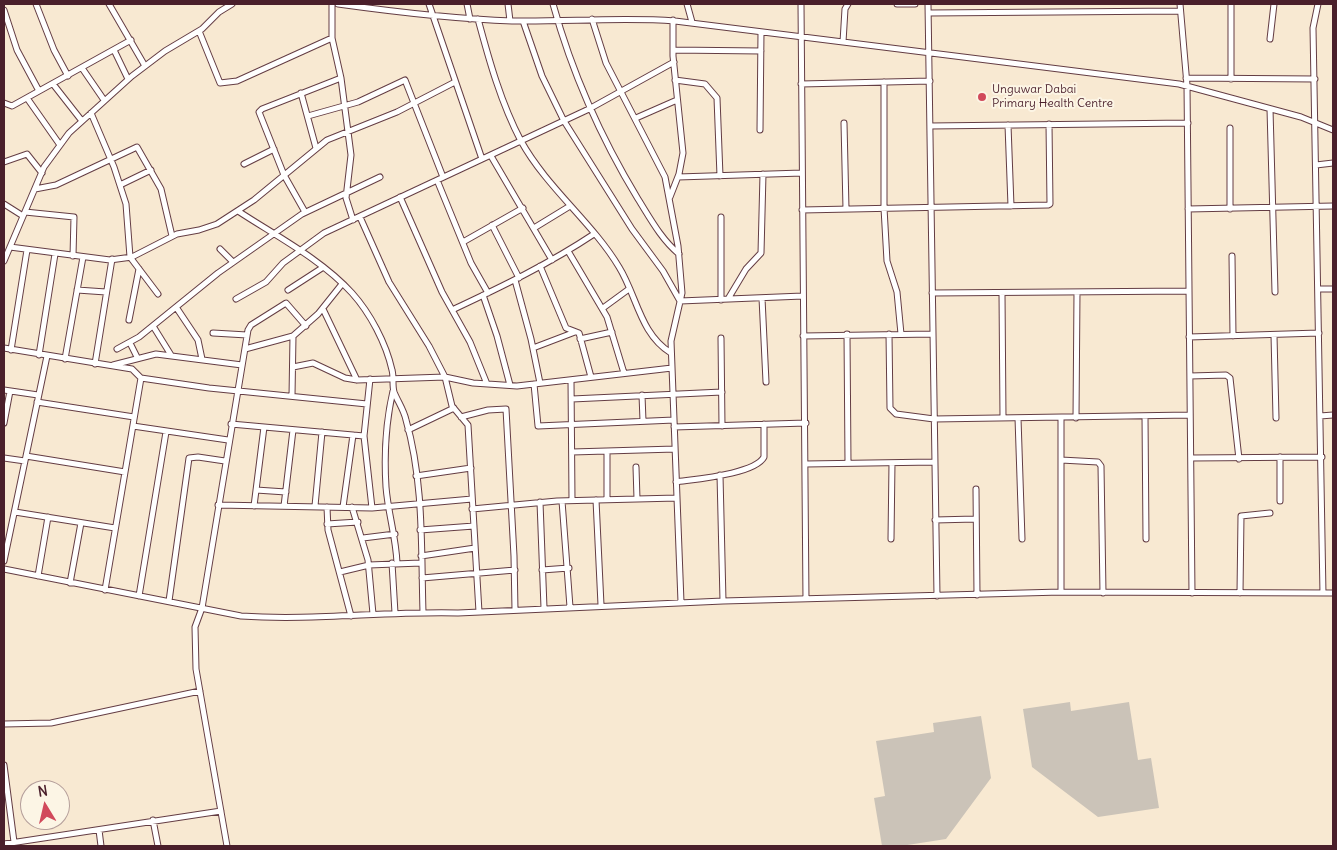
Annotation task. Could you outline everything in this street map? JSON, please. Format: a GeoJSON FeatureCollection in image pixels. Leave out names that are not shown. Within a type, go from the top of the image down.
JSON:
{"type":"FeatureCollection","features":[{"type":"Feature","properties":{"kind":"street"},"geometry":{"type":"LineString","coordinates":[[36,4],[54,50],[68,76]]}},
{"type":"Feature","properties":{"kind":"street"},"geometry":{"type":"LineString","coordinates":[[109,4],[145,66]]}},
{"type":"Feature","properties":{"kind":"street"},"geometry":{"type":"LineString","coordinates":[[4,261],[42,173],[60,145],[82,121],[128,79],[199,31],[219,12],[232,4]]}},
{"type":"Feature","properties":{"kind":"street"},"geometry":{"type":"LineString","coordinates":[[332,4],[332,38],[341,78],[351,160],[346,204],[353,220]]}},
{"type":"Feature","properties":{"kind":"street"},"geometry":{"type":"LineString","coordinates":[[338,4],[433,16],[510,21],[672,20],[929,51],[1187,86],[1270,109],[1333,130]]}},
{"type":"Feature","properties":{"kind":"street"},"geometry":{"type":"LineString","coordinates":[[429,4],[482,159]]}},
{"type":"Feature","properties":{"kind":"street"},"geometry":{"type":"LineString","coordinates":[[467,4],[470,19]]}},
{"type":"Feature","properties":{"kind":"street"},"geometry":{"type":"LineString","coordinates":[[508,4],[510,21]]}},
{"type":"Feature","properties":{"kind":"street"},"geometry":{"type":"LineString","coordinates":[[553,4],[589,109],[644,208],[666,242],[679,254]]}},
{"type":"Feature","properties":{"kind":"street"},"geometry":{"type":"LineString","coordinates":[[687,4],[692,22]]}},
{"type":"Feature","properties":{"kind":"street"},"geometry":{"type":"LineString","coordinates":[[801,4],[806,599]]}},
{"type":"Feature","properties":{"kind":"street"},"geometry":{"type":"LineString","coordinates":[[843,42],[848,4]]}},
{"type":"Feature","properties":{"kind":"street"},"geometry":{"type":"LineString","coordinates":[[897,4],[915,4]]}},
{"type":"Feature","properties":{"kind":"street"},"geometry":{"type":"LineString","coordinates":[[928,4],[937,596]]}},
{"type":"Feature","properties":{"kind":"street"},"geometry":{"type":"LineString","coordinates":[[1180,4],[1188,123],[1192,593]]}},
{"type":"Feature","properties":{"kind":"street"},"geometry":{"type":"LineString","coordinates":[[1231,4],[1231,79]]}},
{"type":"Feature","properties":{"kind":"street"},"geometry":{"type":"LineString","coordinates":[[1270,39],[1274,4]]}},
{"type":"Feature","properties":{"kind":"street"},"geometry":{"type":"LineString","coordinates":[[1318,4],[1313,28],[1323,593]]}},
{"type":"Feature","properties":{"kind":"street"},"geometry":{"type":"LineString","coordinates":[[4,10],[17,50],[39,92]]}},
{"type":"Feature","properties":{"kind":"street"},"geometry":{"type":"LineString","coordinates":[[929,13],[1180,12]]}},
{"type":"Feature","properties":{"kind":"street"},"geometry":{"type":"LineString","coordinates":[[478,19],[490,64],[522,141],[570,206],[618,265],[654,338],[671,353]]}},
{"type":"Feature","properties":{"kind":"street"},"geometry":{"type":"LineString","coordinates":[[592,19],[606,63],[619,91],[636,118],[665,178],[679,254],[682,282],[680,301],[671,341],[671,353],[681,602]]}},
{"type":"Feature","properties":{"kind":"street"},"geometry":{"type":"LineString","coordinates":[[670,197],[678,177],[683,153],[675,80],[672,20]]}},
{"type":"Feature","properties":{"kind":"street"},"geometry":{"type":"LineString","coordinates":[[523,21],[542,76],[564,121],[632,229],[663,271],[680,301]]}},
{"type":"Feature","properties":{"kind":"street"},"geometry":{"type":"LineString","coordinates":[[199,31],[220,83],[223,84],[237,81],[332,38]]}},
{"type":"Feature","properties":{"kind":"street"},"geometry":{"type":"LineString","coordinates":[[760,130],[762,32]]}},
{"type":"Feature","properties":{"kind":"street"},"geometry":{"type":"LineString","coordinates":[[4,103],[12,106],[131,40]]}},
{"type":"Feature","properties":{"kind":"street"},"geometry":{"type":"LineString","coordinates":[[114,50],[128,79]]}},
{"type":"Feature","properties":{"kind":"street"},"geometry":{"type":"LineString","coordinates":[[673,50],[761,51]]}},
{"type":"Feature","properties":{"kind":"street"},"geometry":{"type":"LineString","coordinates":[[236,299],[266,282],[279,266],[324,233],[589,109],[674,62]]}},
{"type":"Feature","properties":{"kind":"street"},"geometry":{"type":"LineString","coordinates":[[82,68],[104,100]]}},
{"type":"Feature","properties":{"kind":"street"},"geometry":{"type":"LineString","coordinates":[[305,212],[284,176],[260,115],[260,110],[341,78]]}},
{"type":"Feature","properties":{"kind":"street"},"geometry":{"type":"LineString","coordinates":[[1186,78],[1315,79]]}},
{"type":"Feature","properties":{"kind":"street"},"geometry":{"type":"LineString","coordinates":[[308,116],[345,106],[402,80],[407,82],[413,104],[443,177]]}},
{"type":"Feature","properties":{"kind":"street"},"geometry":{"type":"LineString","coordinates":[[675,80],[705,84],[717,98],[720,176]]}},
{"type":"Feature","properties":{"kind":"street"},"geometry":{"type":"LineString","coordinates":[[801,84],[930,81]]}},
{"type":"Feature","properties":{"kind":"street"},"geometry":{"type":"LineString","coordinates":[[10,247],[83,257],[112,259],[130,257],[172,236],[217,224],[238,211],[284,176],[327,140],[413,104],[455,82]]}},
{"type":"Feature","properties":{"kind":"street"},"geometry":{"type":"LineString","coordinates":[[884,82],[884,208],[887,262],[897,292],[901,334]]}},
{"type":"Feature","properties":{"kind":"street"},"geometry":{"type":"LineString","coordinates":[[53,84],[82,121]]}},
{"type":"Feature","properties":{"kind":"street"},"geometry":{"type":"LineString","coordinates":[[302,93],[316,148]]}},
{"type":"Feature","properties":{"kind":"street"},"geometry":{"type":"LineString","coordinates":[[27,98],[60,145]]}},
{"type":"Feature","properties":{"kind":"street"},"geometry":{"type":"LineString","coordinates":[[636,118],[677,100]]}},
{"type":"Feature","properties":{"kind":"street"},"geometry":{"type":"LineString","coordinates":[[1270,109],[1275,292]]}},
{"type":"Feature","properties":{"kind":"street"},"geometry":{"type":"LineString","coordinates":[[91,113],[111,158],[120,185],[129,220],[130,257],[158,294]]}},
{"type":"Feature","properties":{"kind":"street"},"geometry":{"type":"LineString","coordinates":[[930,126],[1188,123]]}},
{"type":"Feature","properties":{"kind":"street"},"geometry":{"type":"LineString","coordinates":[[844,124],[846,209]]}},
{"type":"Feature","properties":{"kind":"street"},"geometry":{"type":"LineString","coordinates":[[802,210],[1042,206],[1050,204],[1048,124]]}},
{"type":"Feature","properties":{"kind":"street"},"geometry":{"type":"LineString","coordinates":[[1008,125],[1011,206]]}},
{"type":"Feature","properties":{"kind":"street"},"geometry":{"type":"LineString","coordinates":[[1230,128],[1230,209]]}},
{"type":"Feature","properties":{"kind":"street"},"geometry":{"type":"LineString","coordinates":[[35,189],[56,185],[138,147],[163,196],[172,236]]}},
{"type":"Feature","properties":{"kind":"street"},"geometry":{"type":"LineString","coordinates":[[244,164],[274,149]]}},
{"type":"Feature","properties":{"kind":"street"},"geometry":{"type":"LineString","coordinates":[[4,162],[26,154],[42,173]]}},
{"type":"Feature","properties":{"kind":"street"},"geometry":{"type":"LineString","coordinates":[[491,156],[552,260]]}},
{"type":"Feature","properties":{"kind":"street"},"geometry":{"type":"LineString","coordinates":[[1316,165],[1333,163]]}},
{"type":"Feature","properties":{"kind":"street"},"geometry":{"type":"LineString","coordinates":[[120,185],[151,170]]}},
{"type":"Feature","properties":{"kind":"street"},"geometry":{"type":"LineString","coordinates":[[678,177],[802,173]]}},
{"type":"Feature","properties":{"kind":"street"},"geometry":{"type":"LineString","coordinates":[[728,299],[746,269],[762,252],[763,174]]}},
{"type":"Feature","properties":{"kind":"street"},"geometry":{"type":"LineString","coordinates":[[117,349],[130,343],[233,262],[305,212],[380,178]]}},
{"type":"Feature","properties":{"kind":"street"},"geometry":{"type":"LineString","coordinates":[[437,180],[485,294],[510,385]]}},
{"type":"Feature","properties":{"kind":"street"},"geometry":{"type":"LineString","coordinates":[[400,197],[452,310],[470,342],[487,384]]}},
{"type":"Feature","properties":{"kind":"street"},"geometry":{"type":"LineString","coordinates":[[4,204],[24,214],[74,217],[73,256]]}},
{"type":"Feature","properties":{"kind":"street"},"geometry":{"type":"LineString","coordinates":[[534,228],[570,206]]}},
{"type":"Feature","properties":{"kind":"street"},"geometry":{"type":"LineString","coordinates":[[1188,210],[1333,206]]}},
{"type":"Feature","properties":{"kind":"street"},"geometry":{"type":"LineString","coordinates":[[463,242],[523,208]]}},
{"type":"Feature","properties":{"kind":"street"},"geometry":{"type":"LineString","coordinates":[[238,211],[299,250],[342,284],[364,309],[389,357],[394,378],[389,408],[386,487],[395,534],[395,613]]}},
{"type":"Feature","properties":{"kind":"street"},"geometry":{"type":"LineString","coordinates":[[360,217],[389,282],[429,346],[445,377],[454,408],[468,424],[480,612]]}},
{"type":"Feature","properties":{"kind":"street"},"geometry":{"type":"LineString","coordinates":[[721,217],[721,300]]}},
{"type":"Feature","properties":{"kind":"street"},"geometry":{"type":"LineString","coordinates":[[492,225],[517,279],[533,348],[537,384],[537,426],[674,420]]}},
{"type":"Feature","properties":{"kind":"street"},"geometry":{"type":"LineString","coordinates":[[452,310],[517,279],[568,251],[594,234]]}},
{"type":"Feature","properties":{"kind":"street"},"geometry":{"type":"LineString","coordinates":[[220,249],[233,262]]}},
{"type":"Feature","properties":{"kind":"street"},"geometry":{"type":"LineString","coordinates":[[11,350],[27,250]]}},
{"type":"Feature","properties":{"kind":"street"},"geometry":{"type":"LineString","coordinates":[[568,251],[603,308],[624,374]]}},
{"type":"Feature","properties":{"kind":"street"},"geometry":{"type":"LineString","coordinates":[[39,355],[56,254]]}},
{"type":"Feature","properties":{"kind":"street"},"geometry":{"type":"LineString","coordinates":[[1232,256],[1233,336]]}},
{"type":"Feature","properties":{"kind":"street"},"geometry":{"type":"LineString","coordinates":[[65,359],[83,257]]}},
{"type":"Feature","properties":{"kind":"street"},"geometry":{"type":"LineString","coordinates":[[95,364],[112,259]]}},
{"type":"Feature","properties":{"kind":"street"},"geometry":{"type":"LineString","coordinates":[[540,266],[566,328],[577,332],[591,378]]}},
{"type":"Feature","properties":{"kind":"street"},"geometry":{"type":"LineString","coordinates":[[288,290],[322,268]]}},
{"type":"Feature","properties":{"kind":"street"},"geometry":{"type":"LineString","coordinates":[[129,320],[139,269]]}},
{"type":"Feature","properties":{"kind":"street"},"geometry":{"type":"LineString","coordinates":[[245,349],[294,336],[322,309],[342,284]]}},
{"type":"Feature","properties":{"kind":"street"},"geometry":{"type":"LineString","coordinates":[[603,308],[630,289]]}},
{"type":"Feature","properties":{"kind":"street"},"geometry":{"type":"LineString","coordinates":[[1318,289],[1333,289]]}},
{"type":"Feature","properties":{"kind":"street"},"geometry":{"type":"LineString","coordinates":[[77,290],[106,292]]}},
{"type":"Feature","properties":{"kind":"street"},"geometry":{"type":"LineString","coordinates":[[932,294],[1189,291]]}},
{"type":"Feature","properties":{"kind":"street"},"geometry":{"type":"LineString","coordinates":[[1076,418],[1077,292]]}},
{"type":"Feature","properties":{"kind":"street"},"geometry":{"type":"LineString","coordinates":[[1002,293],[1003,418]]}},
{"type":"Feature","properties":{"kind":"street"},"geometry":{"type":"LineString","coordinates":[[680,301],[803,296]]}},
{"type":"Feature","properties":{"kind":"street"},"geometry":{"type":"LineString","coordinates":[[762,298],[766,382]]}},
{"type":"Feature","properties":{"kind":"street"},"geometry":{"type":"LineString","coordinates":[[228,846],[200,691],[194,644],[195,627],[202,608],[228,440],[247,335],[251,325],[286,303],[306,326]]}},
{"type":"Feature","properties":{"kind":"street"},"geometry":{"type":"LineString","coordinates":[[176,307],[198,340],[202,359]]}},
{"type":"Feature","properties":{"kind":"street"},"geometry":{"type":"LineString","coordinates":[[322,309],[357,380]]}},
{"type":"Feature","properties":{"kind":"street"},"geometry":{"type":"LineString","coordinates":[[153,326],[171,355]]}},
{"type":"Feature","properties":{"kind":"street"},"geometry":{"type":"LineString","coordinates":[[533,348],[577,332]]}},
{"type":"Feature","properties":{"kind":"street"},"geometry":{"type":"LineString","coordinates":[[580,339],[612,332]]}},
{"type":"Feature","properties":{"kind":"street"},"geometry":{"type":"LineString","coordinates":[[212,333],[247,335]]}},
{"type":"Feature","properties":{"kind":"street"},"geometry":{"type":"LineString","coordinates":[[1190,337],[1319,333]]}},
{"type":"Feature","properties":{"kind":"street"},"geometry":{"type":"LineString","coordinates":[[847,334],[848,463]]}},
{"type":"Feature","properties":{"kind":"street"},"geometry":{"type":"LineString","coordinates":[[889,334],[890,408],[896,414],[934,419],[1190,415]]}},
{"type":"Feature","properties":{"kind":"street"},"geometry":{"type":"LineString","coordinates":[[803,336],[933,334]]}},
{"type":"Feature","properties":{"kind":"street"},"geometry":{"type":"LineString","coordinates":[[1274,335],[1276,418]]}},
{"type":"Feature","properties":{"kind":"street"},"geometry":{"type":"LineString","coordinates":[[292,396],[294,336]]}},
{"type":"Feature","properties":{"kind":"street"},"geometry":{"type":"LineString","coordinates":[[721,338],[722,426]]}},
{"type":"Feature","properties":{"kind":"street"},"geometry":{"type":"LineString","coordinates":[[130,343],[137,357]]}},
{"type":"Feature","properties":{"kind":"street"},"geometry":{"type":"LineString","coordinates":[[4,348],[136,370],[141,378],[105,590]]}},
{"type":"Feature","properties":{"kind":"street"},"geometry":{"type":"LineString","coordinates":[[110,366],[137,357],[156,354],[242,365]]}},
{"type":"Feature","properties":{"kind":"street"},"geometry":{"type":"LineString","coordinates":[[4,562],[46,356]]}},
{"type":"Feature","properties":{"kind":"street"},"geometry":{"type":"LineString","coordinates":[[293,367],[314,363],[345,378],[357,380],[445,377],[487,384],[510,385],[537,384],[672,368]]}},
{"type":"Feature","properties":{"kind":"street"},"geometry":{"type":"LineString","coordinates":[[1190,376],[1226,375],[1230,378],[1239,459]]}},
{"type":"Feature","properties":{"kind":"street"},"geometry":{"type":"LineString","coordinates":[[141,378],[367,404]]}},
{"type":"Feature","properties":{"kind":"street"},"geometry":{"type":"LineString","coordinates":[[370,379],[364,436],[372,508]]}},
{"type":"Feature","properties":{"kind":"street"},"geometry":{"type":"LineString","coordinates":[[571,380],[572,500]]}},
{"type":"Feature","properties":{"kind":"street"},"geometry":{"type":"LineString","coordinates":[[4,423],[7,390],[38,399],[134,417]]}},
{"type":"Feature","properties":{"kind":"street"},"geometry":{"type":"LineString","coordinates":[[393,390],[404,410],[420,504],[423,612]]}},
{"type":"Feature","properties":{"kind":"street"},"geometry":{"type":"LineString","coordinates":[[572,399],[722,392]]}},
{"type":"Feature","properties":{"kind":"street"},"geometry":{"type":"LineString","coordinates":[[642,395],[643,421]]}},
{"type":"Feature","properties":{"kind":"street"},"geometry":{"type":"LineString","coordinates":[[408,430],[454,408]]}},
{"type":"Feature","properties":{"kind":"street"},"geometry":{"type":"LineString","coordinates":[[461,417],[505,408],[515,610]]}},
{"type":"Feature","properties":{"kind":"street"},"geometry":{"type":"LineString","coordinates":[[1145,416],[1146,539]]}},
{"type":"Feature","properties":{"kind":"street"},"geometry":{"type":"LineString","coordinates":[[1320,416],[1333,416]]}},
{"type":"Feature","properties":{"kind":"street"},"geometry":{"type":"LineString","coordinates":[[1018,418],[1022,539]]}},
{"type":"Feature","properties":{"kind":"street"},"geometry":{"type":"LineString","coordinates":[[1061,418],[1061,592]]}},
{"type":"Feature","properties":{"kind":"street"},"geometry":{"type":"LineString","coordinates":[[674,427],[806,423]]}},
{"type":"Feature","properties":{"kind":"street"},"geometry":{"type":"LineString","coordinates":[[231,424],[364,436]]}},
{"type":"Feature","properties":{"kind":"street"},"geometry":{"type":"LineString","coordinates":[[676,482],[720,475],[762,462],[764,458],[764,424]]}},
{"type":"Feature","properties":{"kind":"street"},"geometry":{"type":"LineString","coordinates":[[133,426],[228,440]]}},
{"type":"Feature","properties":{"kind":"street"},"geometry":{"type":"LineString","coordinates":[[254,506],[264,427]]}},
{"type":"Feature","properties":{"kind":"street"},"geometry":{"type":"LineString","coordinates":[[284,506],[293,430]]}},
{"type":"Feature","properties":{"kind":"street"},"geometry":{"type":"LineString","coordinates":[[140,596],[166,432]]}},
{"type":"Feature","properties":{"kind":"street"},"geometry":{"type":"LineString","coordinates":[[315,506],[322,432]]}},
{"type":"Feature","properties":{"kind":"street"},"geometry":{"type":"LineString","coordinates":[[343,507],[353,435]]}},
{"type":"Feature","properties":{"kind":"street"},"geometry":{"type":"LineString","coordinates":[[572,452],[675,449]]}},
{"type":"Feature","properties":{"kind":"street"},"geometry":{"type":"LineString","coordinates":[[607,451],[607,499]]}},
{"type":"Feature","properties":{"kind":"street"},"geometry":{"type":"LineString","coordinates":[[169,601],[189,458],[198,456],[225,461]]}},
{"type":"Feature","properties":{"kind":"street"},"geometry":{"type":"LineString","coordinates":[[1280,457],[1280,502]]}},
{"type":"Feature","properties":{"kind":"street"},"geometry":{"type":"LineString","coordinates":[[1190,458],[1322,457]]}},
{"type":"Feature","properties":{"kind":"street"},"geometry":{"type":"LineString","coordinates":[[4,458],[25,458],[125,472]]}},
{"type":"Feature","properties":{"kind":"street"},"geometry":{"type":"LineString","coordinates":[[1061,460],[1098,462],[1101,466],[1103,593]]}},
{"type":"Feature","properties":{"kind":"street"},"geometry":{"type":"LineString","coordinates":[[891,539],[892,462]]}},
{"type":"Feature","properties":{"kind":"street"},"geometry":{"type":"LineString","coordinates":[[806,464],[934,462]]}},
{"type":"Feature","properties":{"kind":"street"},"geometry":{"type":"LineString","coordinates":[[636,467],[637,498]]}},
{"type":"Feature","properties":{"kind":"street"},"geometry":{"type":"LineString","coordinates":[[416,476],[471,468]]}},
{"type":"Feature","properties":{"kind":"street"},"geometry":{"type":"LineString","coordinates":[[720,475],[723,601]]}},
{"type":"Feature","properties":{"kind":"street"},"geometry":{"type":"LineString","coordinates":[[976,489],[977,594]]}},
{"type":"Feature","properties":{"kind":"street"},"geometry":{"type":"LineString","coordinates":[[256,490],[286,492]]}},
{"type":"Feature","properties":{"kind":"street"},"geometry":{"type":"LineString","coordinates":[[472,509],[572,500],[677,498]]}},
{"type":"Feature","properties":{"kind":"street"},"geometry":{"type":"LineString","coordinates":[[218,505],[372,508],[472,499]]}},
{"type":"Feature","properties":{"kind":"street"},"geometry":{"type":"LineString","coordinates":[[596,500],[601,605]]}},
{"type":"Feature","properties":{"kind":"street"},"geometry":{"type":"LineString","coordinates":[[562,501],[570,607]]}},
{"type":"Feature","properties":{"kind":"street"},"geometry":{"type":"LineString","coordinates":[[540,502],[544,608]]}},
{"type":"Feature","properties":{"kind":"street"},"geometry":{"type":"LineString","coordinates":[[327,507],[328,524],[351,616]]}},
{"type":"Feature","properties":{"kind":"street"},"geometry":{"type":"LineString","coordinates":[[352,508],[363,538],[369,565],[373,614]]}},
{"type":"Feature","properties":{"kind":"street"},"geometry":{"type":"LineString","coordinates":[[14,512],[115,528]]}},
{"type":"Feature","properties":{"kind":"street"},"geometry":{"type":"LineString","coordinates":[[1240,593],[1241,516],[1270,513]]}},
{"type":"Feature","properties":{"kind":"street"},"geometry":{"type":"LineString","coordinates":[[38,576],[48,517]]}},
{"type":"Feature","properties":{"kind":"street"},"geometry":{"type":"LineString","coordinates":[[935,520],[975,519]]}},
{"type":"Feature","properties":{"kind":"street"},"geometry":{"type":"LineString","coordinates":[[328,524],[358,522]]}},
{"type":"Feature","properties":{"kind":"street"},"geometry":{"type":"LineString","coordinates":[[70,584],[81,523]]}},
{"type":"Feature","properties":{"kind":"street"},"geometry":{"type":"LineString","coordinates":[[420,530],[474,526]]}},
{"type":"Feature","properties":{"kind":"street"},"geometry":{"type":"LineString","coordinates":[[363,538],[395,534]]}},
{"type":"Feature","properties":{"kind":"street"},"geometry":{"type":"LineString","coordinates":[[421,556],[475,548]]}},
{"type":"Feature","properties":{"kind":"street"},"geometry":{"type":"LineString","coordinates":[[340,572],[369,565],[421,563]]}},
{"type":"Feature","properties":{"kind":"street"},"geometry":{"type":"LineString","coordinates":[[542,570],[568,568]]}},
{"type":"Feature","properties":{"kind":"street"},"geometry":{"type":"LineString","coordinates":[[4,569],[70,584],[169,601],[241,616],[274,618],[423,612],[480,612],[681,602],[1061,592],[1333,593]]}},
{"type":"Feature","properties":{"kind":"street"},"geometry":{"type":"LineString","coordinates":[[422,578],[514,570]]}},
{"type":"Feature","properties":{"kind":"street"},"geometry":{"type":"LineString","coordinates":[[4,724],[51,723],[200,691]]}},
{"type":"Feature","properties":{"kind":"street"},"geometry":{"type":"LineString","coordinates":[[4,765],[14,842]]}},
{"type":"Feature","properties":{"kind":"street"},"geometry":{"type":"LineString","coordinates":[[4,844],[221,811]]}},
{"type":"Feature","properties":{"kind":"street"},"geometry":{"type":"LineString","coordinates":[[153,820],[158,846]]}},
{"type":"Feature","properties":{"kind":"street"},"geometry":{"type":"LineString","coordinates":[[99,830],[102,846]]}},
{"type":"Feature","properties":{"kind":"street"},"geometry":{"type":"LineString","coordinates":[[40,840],[42,846]]}},
{"type":"Feature","properties":{"kind":"shaded area"},"geometry":{"type":"Polygon","coordinates":[[[1070,702],[1071,711],[1129,702],[1138,760],[1151,758],[1159,808],[1098,817],[1032,767],[1023,709],[1070,702]]]}},
{"type":"Feature","properties":{"kind":"shaded area"},"geometry":{"type":"Polygon","coordinates":[[[981,716],[991,778],[946,839],[901,846],[882,846],[874,798],[885,796],[876,741],[934,732],[933,723],[981,716]]]}},
{"type":"Feature","properties":{"kind":"place","name":"Unguwar Dabai Primary Health Centre"},"geometry":{"type":"Point","coordinates":[982,97]}}]}
